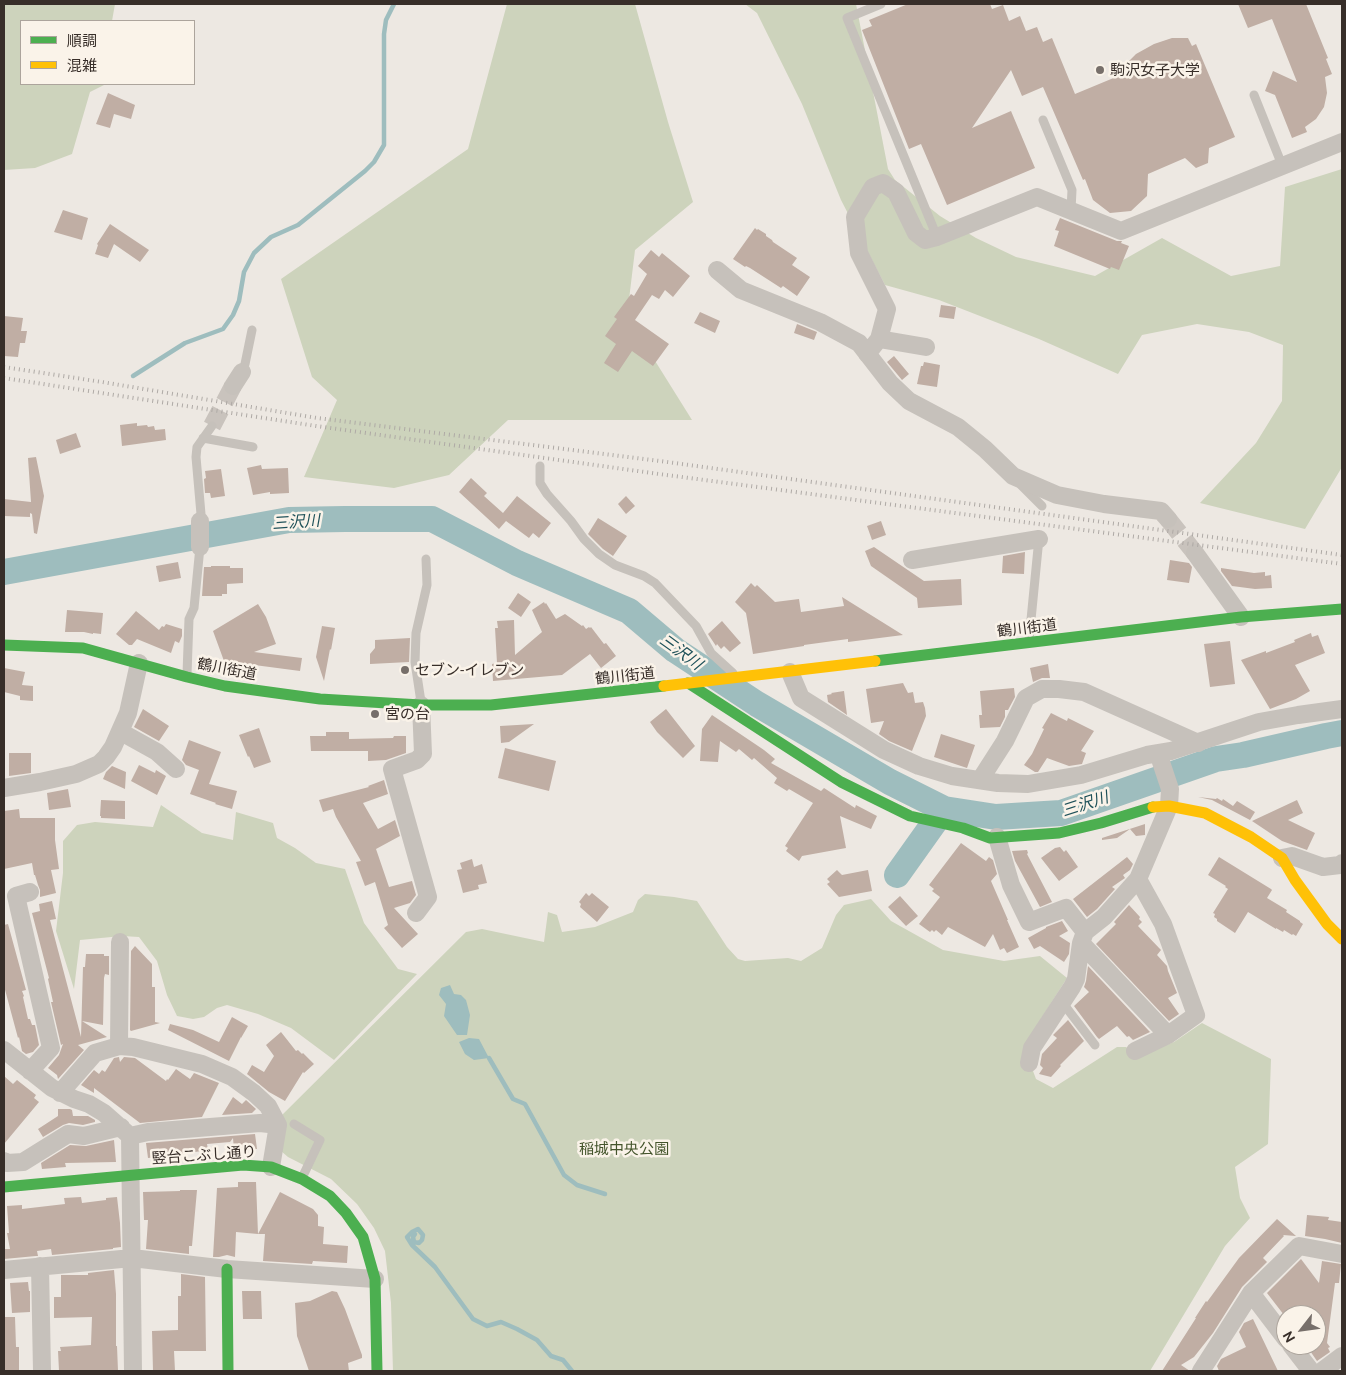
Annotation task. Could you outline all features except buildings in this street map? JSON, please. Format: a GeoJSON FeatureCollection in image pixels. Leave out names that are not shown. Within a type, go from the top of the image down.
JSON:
{"type":"FeatureCollection","features":[{"type":"Feature","properties":{"kind":"street"},"geometry":{"type":"LineString","coordinates":[[867,354],[880,339],[887,309],[858,253],[854,217],[873,187],[883,184],[896,192],[916,233],[925,240],[1037,197],[1121,231],[1342,142]]}},
{"type":"Feature","properties":{"kind":"street"},"geometry":{"type":"LineString","coordinates":[[717,270],[741,290],[820,322],[858,343],[890,384],[909,402],[958,427],[986,448],[1012,476],[1057,494],[1104,504],[1161,511],[1168,518]]}},
{"type":"Feature","properties":{"kind":"street"},"geometry":{"type":"LineString","coordinates":[[880,339],[926,347]]}},
{"type":"Feature","properties":{"kind":"street"},"geometry":{"type":"LineString","coordinates":[[200,521],[200,547]]}},
{"type":"Feature","properties":{"kind":"street"},"geometry":{"type":"LineString","coordinates":[[912,560],[1040,536]]}},
{"type":"Feature","properties":{"kind":"street"},"geometry":{"type":"LineString","coordinates":[[1195,553],[1241,617]]}},
{"type":"Feature","properties":{"kind":"street","name":"鶴川街道"},"geometry":{"type":"LineString","coordinates":[[4,645],[83,648],[226,686],[320,699],[421,705],[490,705],[733,679],[1241,617],[1342,609]]}},
{"type":"Feature","properties":{"kind":"street"},"geometry":{"type":"LineString","coordinates":[[4,788],[76,774],[99,764],[113,748],[121,732],[128,713],[139,663]]}},
{"type":"Feature","properties":{"kind":"street"},"geometry":{"type":"LineString","coordinates":[[790,672],[801,698],[884,750],[919,766],[952,776],[998,783],[1028,784],[1081,775],[1159,758],[1171,751],[1259,722],[1342,709]]}},
{"type":"Feature","properties":{"kind":"street"},"geometry":{"type":"LineString","coordinates":[[688,684],[841,782],[915,818],[963,828],[990,838],[1059,833],[1101,823],[1149,807],[1169,797]]}},
{"type":"Feature","properties":{"kind":"street"},"geometry":{"type":"LineString","coordinates":[[980,780],[1005,741],[1026,698],[1042,689],[1084,692],[1198,743]]}},
{"type":"Feature","properties":{"kind":"street"},"geometry":{"type":"LineString","coordinates":[[416,913],[428,897],[392,769],[417,760],[423,754],[421,705]]}},
{"type":"Feature","properties":{"kind":"street"},"geometry":{"type":"LineString","coordinates":[[121,732],[157,752],[176,769]]}},
{"type":"Feature","properties":{"kind":"street"},"geometry":{"type":"LineString","coordinates":[[1028,1063],[1032,1048],[1076,979],[1083,937],[1138,879],[1169,797],[1159,758]]}},
{"type":"Feature","properties":{"kind":"street"},"geometry":{"type":"LineString","coordinates":[[1169,797],[1251,837],[1282,858],[1295,880],[1327,924],[1342,939]]}},
{"type":"Feature","properties":{"kind":"street"},"geometry":{"type":"LineString","coordinates":[[998,837],[1011,885],[1029,922],[1066,908],[1083,937],[1168,1035]]}},
{"type":"Feature","properties":{"kind":"street"},"geometry":{"type":"LineString","coordinates":[[1282,858],[1292,856],[1323,867],[1340,865],[1342,862]]}},
{"type":"Feature","properties":{"kind":"street"},"geometry":{"type":"LineString","coordinates":[[1135,1051],[1168,1035],[1196,1015],[1163,924],[1138,879]]}},
{"type":"Feature","properties":{"kind":"street"},"geometry":{"type":"LineString","coordinates":[[30,892],[16,896],[52,1048],[30,1071]]}},
{"type":"Feature","properties":{"kind":"street"},"geometry":{"type":"LineString","coordinates":[[118,1046],[120,942]]}},
{"type":"Feature","properties":{"kind":"street"},"geometry":{"type":"LineString","coordinates":[[60,1092],[95,1053],[118,1046],[133,1047],[202,1064],[232,1077],[254,1093],[286,1124]]}},
{"type":"Feature","properties":{"kind":"street"},"geometry":{"type":"LineString","coordinates":[[4,1050],[60,1092],[104,1113],[126,1131],[130,1176],[133,1371]]}},
{"type":"Feature","properties":{"kind":"street"},"geometry":{"type":"LineString","coordinates":[[4,1161],[7,1163],[23,1162],[68,1134],[84,1136],[126,1131],[148,1132],[260,1123],[286,1124]]}},
{"type":"Feature","properties":{"kind":"street"},"geometry":{"type":"LineString","coordinates":[[271,1167],[286,1124]]}},
{"type":"Feature","properties":{"kind":"street","name":"竪台こぶし通り"},"geometry":{"type":"LineString","coordinates":[[4,1187],[243,1166],[271,1167],[302,1179],[330,1196],[346,1213],[362,1237],[376,1279],[377,1371]]}},
{"type":"Feature","properties":{"kind":"street"},"geometry":{"type":"LineString","coordinates":[[1206,1369],[1251,1293],[1299,1246],[1342,1254]]}},
{"type":"Feature","properties":{"kind":"street"},"geometry":{"type":"LineString","coordinates":[[4,1270],[132,1258],[227,1269],[376,1279]]}},
{"type":"Feature","properties":{"kind":"street"},"geometry":{"type":"LineString","coordinates":[[40,1266],[42,1371]]}},
{"type":"Feature","properties":{"kind":"street"},"geometry":{"type":"LineString","coordinates":[[227,1269],[228,1371]]}},
{"type":"Feature","properties":{"kind":"street"},"geometry":{"type":"LineString","coordinates":[[1251,1293],[1276,1326]]}},
{"type":"Feature","properties":{"kind":"street"},"geometry":{"type":"LineString","coordinates":[[1299,1355],[1311,1371]]}},
{"type":"Feature","properties":{"kind":"street"},"geometry":{"type":"LineString","coordinates":[[1322,1371],[1342,1356]]}},
{"type":"Feature","properties":{"kind":"lane"},"geometry":{"type":"LineString","coordinates":[[881,4],[847,18],[937,236]]}},
{"type":"Feature","properties":{"kind":"lane"},"geometry":{"type":"LineString","coordinates":[[1254,95],[1282,165]]}},
{"type":"Feature","properties":{"kind":"lane"},"geometry":{"type":"LineString","coordinates":[[1043,120],[1072,190],[1071,210]]}},
{"type":"Feature","properties":{"kind":"lane"},"geometry":{"type":"LineString","coordinates":[[237,379],[245,364],[252,330]]}},
{"type":"Feature","properties":{"kind":"lane"},"geometry":{"type":"LineString","coordinates":[[200,521],[197,448],[212,426]]}},
{"type":"Feature","properties":{"kind":"lane"},"geometry":{"type":"LineString","coordinates":[[203,438],[253,447]]}},
{"type":"Feature","properties":{"kind":"lane"},"geometry":{"type":"LineString","coordinates":[[540,466],[540,483],[584,539],[599,554],[615,565],[644,576],[655,583],[696,626],[711,653],[733,679]]}},
{"type":"Feature","properties":{"kind":"lane"},"geometry":{"type":"LineString","coordinates":[[1012,476],[1042,506]]}},
{"type":"Feature","properties":{"kind":"lane"},"geometry":{"type":"LineString","coordinates":[[1029,642],[1040,536]]}},
{"type":"Feature","properties":{"kind":"lane"},"geometry":{"type":"LineString","coordinates":[[187,677],[189,619],[194,608],[200,547]]}},
{"type":"Feature","properties":{"kind":"lane"},"geometry":{"type":"LineString","coordinates":[[421,705],[415,662],[416,633],[427,585],[426,559]]}},
{"type":"Feature","properties":{"kind":"lane"},"geometry":{"type":"LineString","coordinates":[[1062,1002],[1095,1045]]}},
{"type":"Feature","properties":{"kind":"lane"},"geometry":{"type":"LineString","coordinates":[[286,1124],[320,1140],[302,1179]]}},
{"type":"Feature","properties":{"kind":"green space"},"geometry":{"type":"Polygon","coordinates":[[[4,4],[115,4],[112,20],[20,20],[20,85],[104,85],[90,92],[72,154],[35,168],[4,170],[4,4]]]}},
{"type":"Feature","properties":{"kind":"green space"},"geometry":{"type":"Polygon","coordinates":[[[507,4],[635,4],[668,122],[693,202],[635,250],[627,316],[692,420],[508,420],[449,475],[394,488],[304,477],[337,400],[312,377],[281,279],[468,149],[507,4]]]}},
{"type":"Feature","properties":{"kind":"green space"},"geometry":{"type":"Polygon","coordinates":[[[745,4],[856,4],[888,169],[895,180],[940,216],[976,238],[1016,257],[1095,276],[1162,238],[1231,276],[1280,266],[1285,187],[1342,169],[1342,467],[1305,529],[1200,503],[1256,443],[1282,401],[1283,345],[1249,332],[1197,324],[1142,335],[1118,374],[1039,339],[939,300],[885,285],[841,200],[802,104],[757,13],[745,4]]]}},
{"type":"Feature","properties":{"kind":"green space"},"geometry":{"type":"Polygon","coordinates":[[[161,805],[202,833],[233,840],[236,812],[273,823],[277,838],[316,863],[345,869],[364,923],[398,969],[417,974],[334,1060],[291,1028],[258,1014],[227,1005],[217,1008],[204,1017],[193,1019],[177,1016],[167,995],[157,961],[139,937],[122,936],[80,940],[74,989],[56,931],[63,873],[63,841],[77,825],[95,822],[153,827],[161,805]]]}},
{"type":"Feature","properties":{"kind":"green space","name":"稲城中央公園"},"geometry":{"type":"Polygon","coordinates":[[[645,894],[697,901],[727,947],[738,959],[745,961],[788,958],[801,961],[822,948],[836,915],[844,905],[871,899],[891,921],[943,950],[1004,961],[1040,956],[1067,978],[1025,1044],[1024,1058],[1036,1079],[1053,1088],[1117,1047],[1126,1047],[1137,1056],[1174,1042],[1202,1023],[1271,1059],[1268,1144],[1235,1167],[1240,1198],[1250,1218],[1225,1246],[1150,1371],[393,1371],[391,1303],[385,1251],[374,1228],[357,1204],[331,1179],[288,1157],[281,1151],[280,1117],[466,932],[482,929],[544,942],[548,912],[557,915],[562,932],[595,927],[633,912],[638,900],[645,894]]]}},
{"type":"Feature","properties":{"kind":"water"},"geometry":{"type":"Polygon","coordinates":[[[450,985],[454,994],[461,995],[466,1000],[470,1015],[467,1035],[457,1035],[444,1016],[446,1004],[439,995],[441,988],[450,985]]]}},
{"type":"Feature","properties":{"kind":"water"},"geometry":{"type":"Polygon","coordinates":[[[469,1038],[479,1039],[489,1058],[474,1060],[465,1054],[459,1042],[469,1038]]]}},
{"type":"Feature","properties":{"kind":"waterway"},"geometry":{"type":"LineString","coordinates":[[133,376],[185,343],[223,329],[233,315],[239,301],[244,272],[254,253],[271,237],[298,225],[374,162],[384,145],[384,34],[386,20],[394,4]]}},
{"type":"Feature","properties":{"kind":"waterway","name":"三沢川"},"geometry":{"type":"LineString","coordinates":[[4,572],[289,520],[432,519],[517,563],[629,611],[675,650],[757,704],[890,782],[944,809],[996,817],[1061,813],[1216,759],[1243,755],[1342,733]]}},
{"type":"Feature","properties":{"kind":"waterway"},"geometry":{"type":"LineString","coordinates":[[897,875],[944,809]]}},
{"type":"Feature","properties":{"kind":"waterway"},"geometry":{"type":"LineString","coordinates":[[489,1058],[513,1099],[525,1104],[564,1175],[577,1185],[605,1194]]}},
{"type":"Feature","properties":{"kind":"waterway"},"geometry":{"type":"LineString","coordinates":[[415,1234],[413,1237],[414,1242],[419,1243],[422,1240],[423,1235],[418,1229],[407,1237],[412,1245],[435,1267],[473,1319],[487,1326],[501,1322],[517,1329],[537,1340],[551,1356],[563,1360],[572,1371]]}},
{"type":"Feature","properties":{"kind":"tunnel"},"geometry":{"type":"LineString","coordinates":[[212,426],[233,386]]}},
{"type":"Feature","properties":{"kind":"tunnel"},"geometry":{"type":"LineString","coordinates":[[1168,519],[1195,553]]}},
{"type":"Feature","properties":{"kind":"railway"},"geometry":{"type":"LineString","coordinates":[[4,367],[317,418],[660,461],[1342,555]]}},
{"type":"Feature","properties":{"kind":"railway"},"geometry":{"type":"LineString","coordinates":[[4,378],[316,426],[659,474],[1342,564]]}},
{"type":"Feature","properties":{"kind":"traffic: fast"},"geometry":{"type":"LineString","coordinates":[[875,661],[1241,617],[1342,609]]}},
{"type":"Feature","properties":{"kind":"traffic: fast"},"geometry":{"type":"LineString","coordinates":[[4,645],[83,648],[225,686],[320,699],[421,705],[491,705],[664,686]]}},
{"type":"Feature","properties":{"kind":"traffic: fast"},"geometry":{"type":"LineString","coordinates":[[688,683],[841,782],[910,816],[963,828],[990,838],[1059,833],[1101,823],[1153,807]]}},
{"type":"Feature","properties":{"kind":"traffic: fast"},"geometry":{"type":"LineString","coordinates":[[4,1187],[243,1165],[271,1167],[302,1179],[330,1196],[346,1213],[363,1237],[375,1279],[377,1371]]}},
{"type":"Feature","properties":{"kind":"traffic: fast"},"geometry":{"type":"LineString","coordinates":[[227,1269],[228,1371]]}},
{"type":"Feature","properties":{"kind":"traffic: slow"},"geometry":{"type":"LineString","coordinates":[[664,686],[875,661]]}},
{"type":"Feature","properties":{"kind":"traffic: slow"},"geometry":{"type":"LineString","coordinates":[[1153,807],[1169,806],[1205,813],[1251,837],[1282,858],[1295,880],[1327,924],[1342,939]]}},
{"type":"Feature","properties":{"kind":"place","name":"駒沢女子大学"},"geometry":{"type":"Point","coordinates":[1100,70]}},
{"type":"Feature","properties":{"kind":"place","name":"セブン-イレブン"},"geometry":{"type":"Point","coordinates":[405,670]}},
{"type":"Feature","properties":{"kind":"place","name":"宮の台"},"geometry":{"type":"Point","coordinates":[375,714]}}]}
